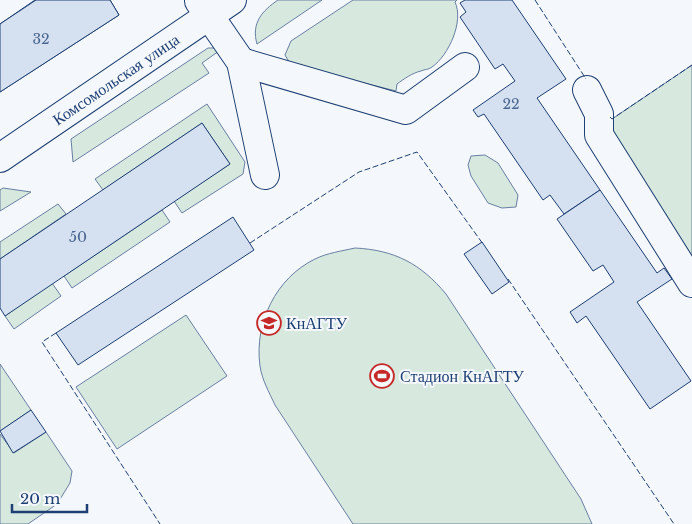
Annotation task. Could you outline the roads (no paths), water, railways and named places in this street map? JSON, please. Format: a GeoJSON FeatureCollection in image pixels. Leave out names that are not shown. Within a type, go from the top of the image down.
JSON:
{"type":"FeatureCollection","features":[{"type":"Feature","properties":{"kind":"street","name":"Комсомольская улица"},"geometry":{"type":"LineString","coordinates":[[0,158],[204,8],[232,0]]}},
{"type":"Feature","properties":{"kind":"street"},"geometry":{"type":"LineString","coordinates":[[204,8],[241,62],[265,175]]}},
{"type":"Feature","properties":{"kind":"street"},"geometry":{"type":"LineString","coordinates":[[241,62],[406,110],[465,67]]}},
{"type":"Feature","properties":{"kind":"street"},"geometry":{"type":"LineString","coordinates":[[587,90],[599,114],[599,135],[692,283]]}},
{"type":"Feature","properties":{"kind":"place","name":"КнАГТУ"},"geometry":{"type":"Point","coordinates":[269,323]}},
{"type":"Feature","properties":{"kind":"place","name":"Стадион КнАГТУ"},"geometry":{"type":"Point","coordinates":[382,376]}}]}
